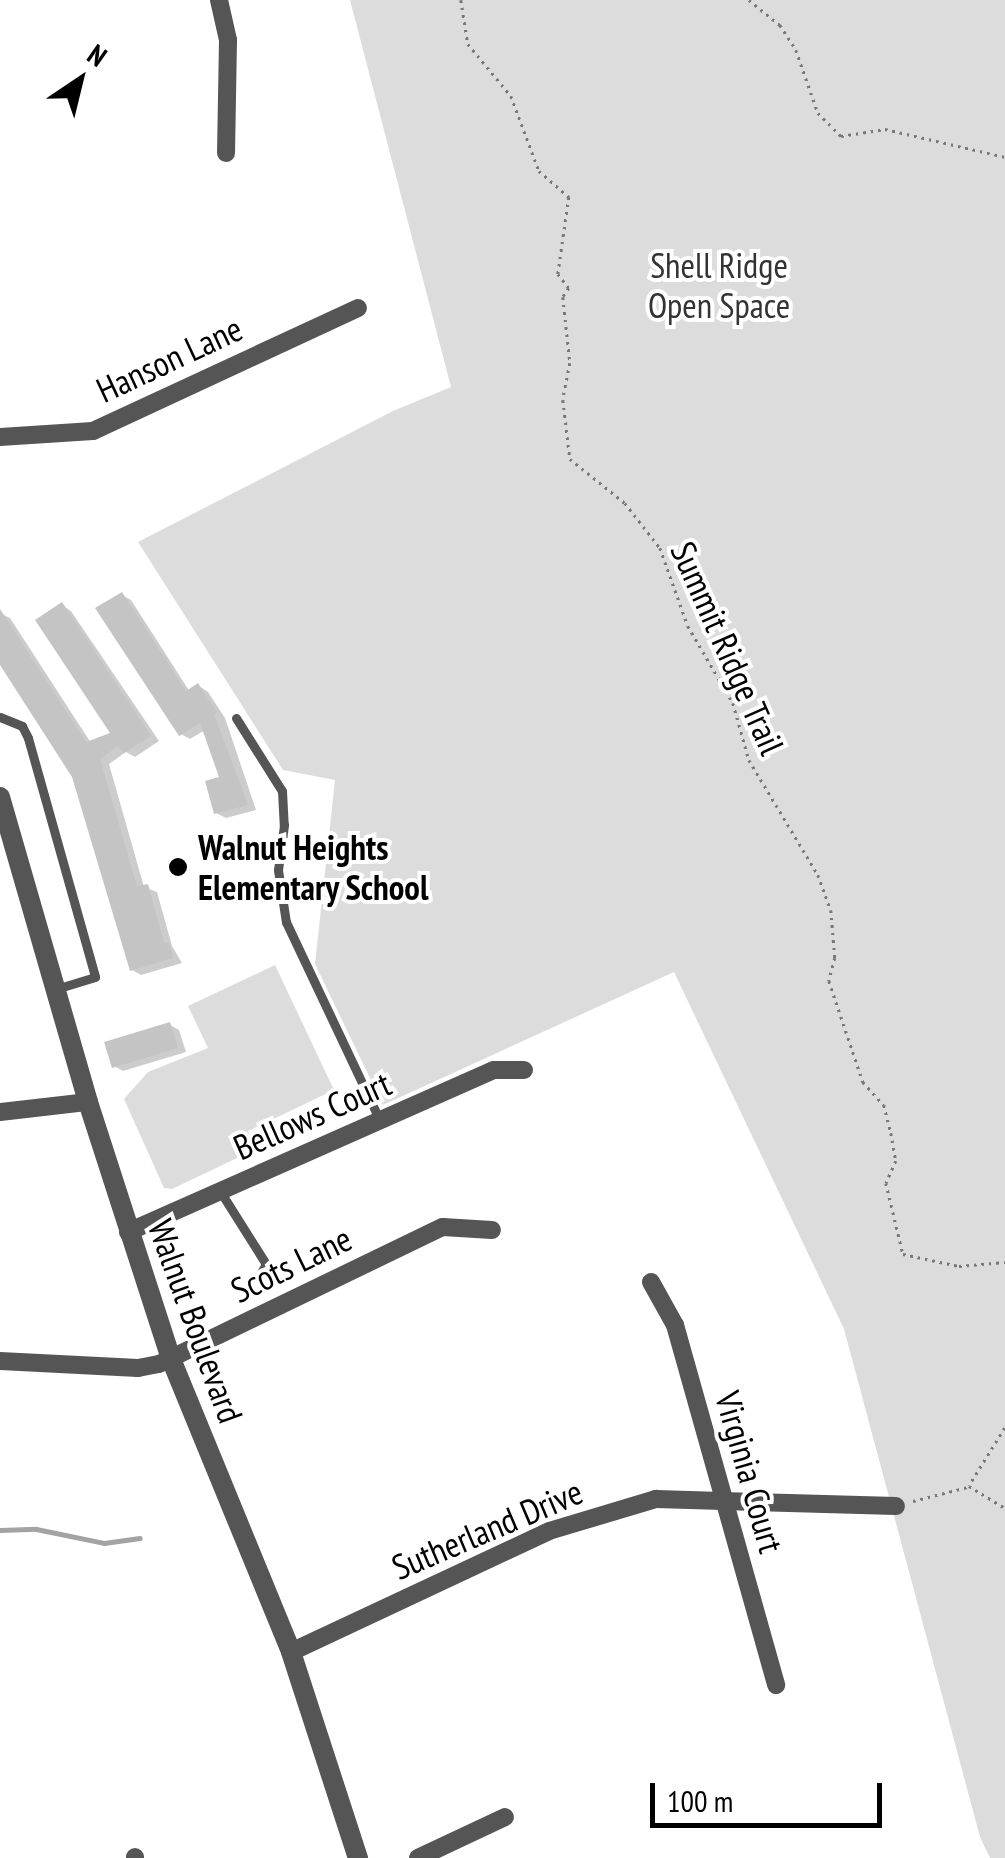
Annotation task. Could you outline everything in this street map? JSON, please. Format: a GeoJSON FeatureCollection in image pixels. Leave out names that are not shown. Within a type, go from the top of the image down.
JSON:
{"type":"FeatureCollection","features":[{"type":"Feature","properties":{"kind":"street"},"geometry":{"type":"LineString","coordinates":[[219,0],[228,40],[226,153]]}},
{"type":"Feature","properties":{"kind":"street","name":"Hanson Lane"},"geometry":{"type":"LineString","coordinates":[[0,438],[93,431],[358,308]]}},
{"type":"Feature","properties":{"kind":"street","name":"Walnut Boulevard"},"geometry":{"type":"LineString","coordinates":[[0,796],[128,1232],[171,1359],[291,1652],[358,1858]]}},
{"type":"Feature","properties":{"kind":"street","name":"Bellows Court"},"geometry":{"type":"LineString","coordinates":[[128,1232],[494,1070],[524,1070]]}},
{"type":"Feature","properties":{"kind":"street"},"geometry":{"type":"LineString","coordinates":[[0,1112],[88,1102]]}},
{"type":"Feature","properties":{"kind":"street","name":"Scots Lane"},"geometry":{"type":"LineString","coordinates":[[0,1361],[138,1368],[171,1359],[442,1227],[492,1230]]}},
{"type":"Feature","properties":{"kind":"street","name":"Virginia Court"},"geometry":{"type":"LineString","coordinates":[[652,1282],[676,1325],[776,1685]]}},
{"type":"Feature","properties":{"kind":"street","name":"Sutherland Drive"},"geometry":{"type":"LineString","coordinates":[[291,1652],[549,1532],[656,1498],[896,1506]]}},
{"type":"Feature","properties":{"kind":"street"},"geometry":{"type":"LineString","coordinates":[[418,1858],[506,1816]]}},
{"type":"Feature","properties":{"kind":"lane"},"geometry":{"type":"LineString","coordinates":[[0,718],[22,726],[28,738],[96,977],[56,989]]}},
{"type":"Feature","properties":{"kind":"lane"},"geometry":{"type":"LineString","coordinates":[[236,718],[282,791],[284,825],[278,870],[286,922],[380,1120]]}},
{"type":"Feature","properties":{"kind":"lane"},"geometry":{"type":"LineString","coordinates":[[220,1191],[266,1264],[258,1278]]}},
{"type":"Feature","properties":{"kind":"path","name":"Summit Ridge Trail"},"geometry":{"type":"LineString","coordinates":[[462,0],[468,44],[512,96],[539,171],[569,197],[558,274],[569,288],[563,297],[570,363],[563,400],[570,459],[625,502],[660,548],[688,626],[733,703],[749,760],[818,875],[831,910],[835,958],[830,981],[863,1082],[884,1105],[891,1133],[896,1160],[886,1183],[903,1254],[959,1266],[1005,1262]]}},
{"type":"Feature","properties":{"kind":"path"},"geometry":{"type":"LineString","coordinates":[[749,0],[780,25],[796,50],[818,114],[841,136],[885,129],[1005,157]]}},
{"type":"Feature","properties":{"kind":"path"},"geometry":{"type":"LineString","coordinates":[[896,1506],[970,1486],[1005,1428]]}},
{"type":"Feature","properties":{"kind":"path"},"geometry":{"type":"LineString","coordinates":[[970,1486],[1005,1508]]}},
{"type":"Feature","properties":{"kind":"green space","name":"Shell Ridge Open Space"},"geometry":{"type":"Polygon","coordinates":[[[350,0],[1005,0],[1005,1858],[990,1858],[980,1837],[844,1329],[674,972],[383,1105],[315,964],[335,780],[283,770],[138,542],[393,411],[451,387],[350,0]]]}},
{"type":"Feature","properties":{"kind":"green space"},"geometry":{"type":"Polygon","coordinates":[[[275,965],[334,1090],[248,1131],[256,1149],[172,1189],[164,1188],[124,1099],[148,1072],[208,1048],[188,1006],[275,965]]]}},
{"type":"Feature","properties":{"kind":"building"},"geometry":{"type":"Polygon","coordinates":[[[122,592],[186,691],[198,683],[217,712],[214,714],[248,805],[214,814],[205,781],[219,777],[200,723],[179,736],[95,608],[122,592]]]}},
{"type":"Feature","properties":{"kind":"building"},"geometry":{"type":"Polygon","coordinates":[[[62,602],[151,736],[124,753],[118,746],[100,759],[137,886],[148,884],[164,943],[169,942],[173,958],[130,971],[72,777],[0,665],[0,609],[86,742],[110,733],[35,620],[62,602]]]}},
{"type":"Feature","properties":{"kind":"building"},"geometry":{"type":"Polygon","coordinates":[[[170,1022],[178,1048],[112,1068],[104,1042],[170,1022]]]}},
{"type":"Feature","properties":{"kind":"waterway"},"geometry":{"type":"LineString","coordinates":[[0,1530],[36,1529],[104,1543],[140,1538]]}},
{"type":"Feature","properties":{"kind":"place","name":"Walnut Heights Elementary School"},"geometry":{"type":"Point","coordinates":[178,867]}}]}
